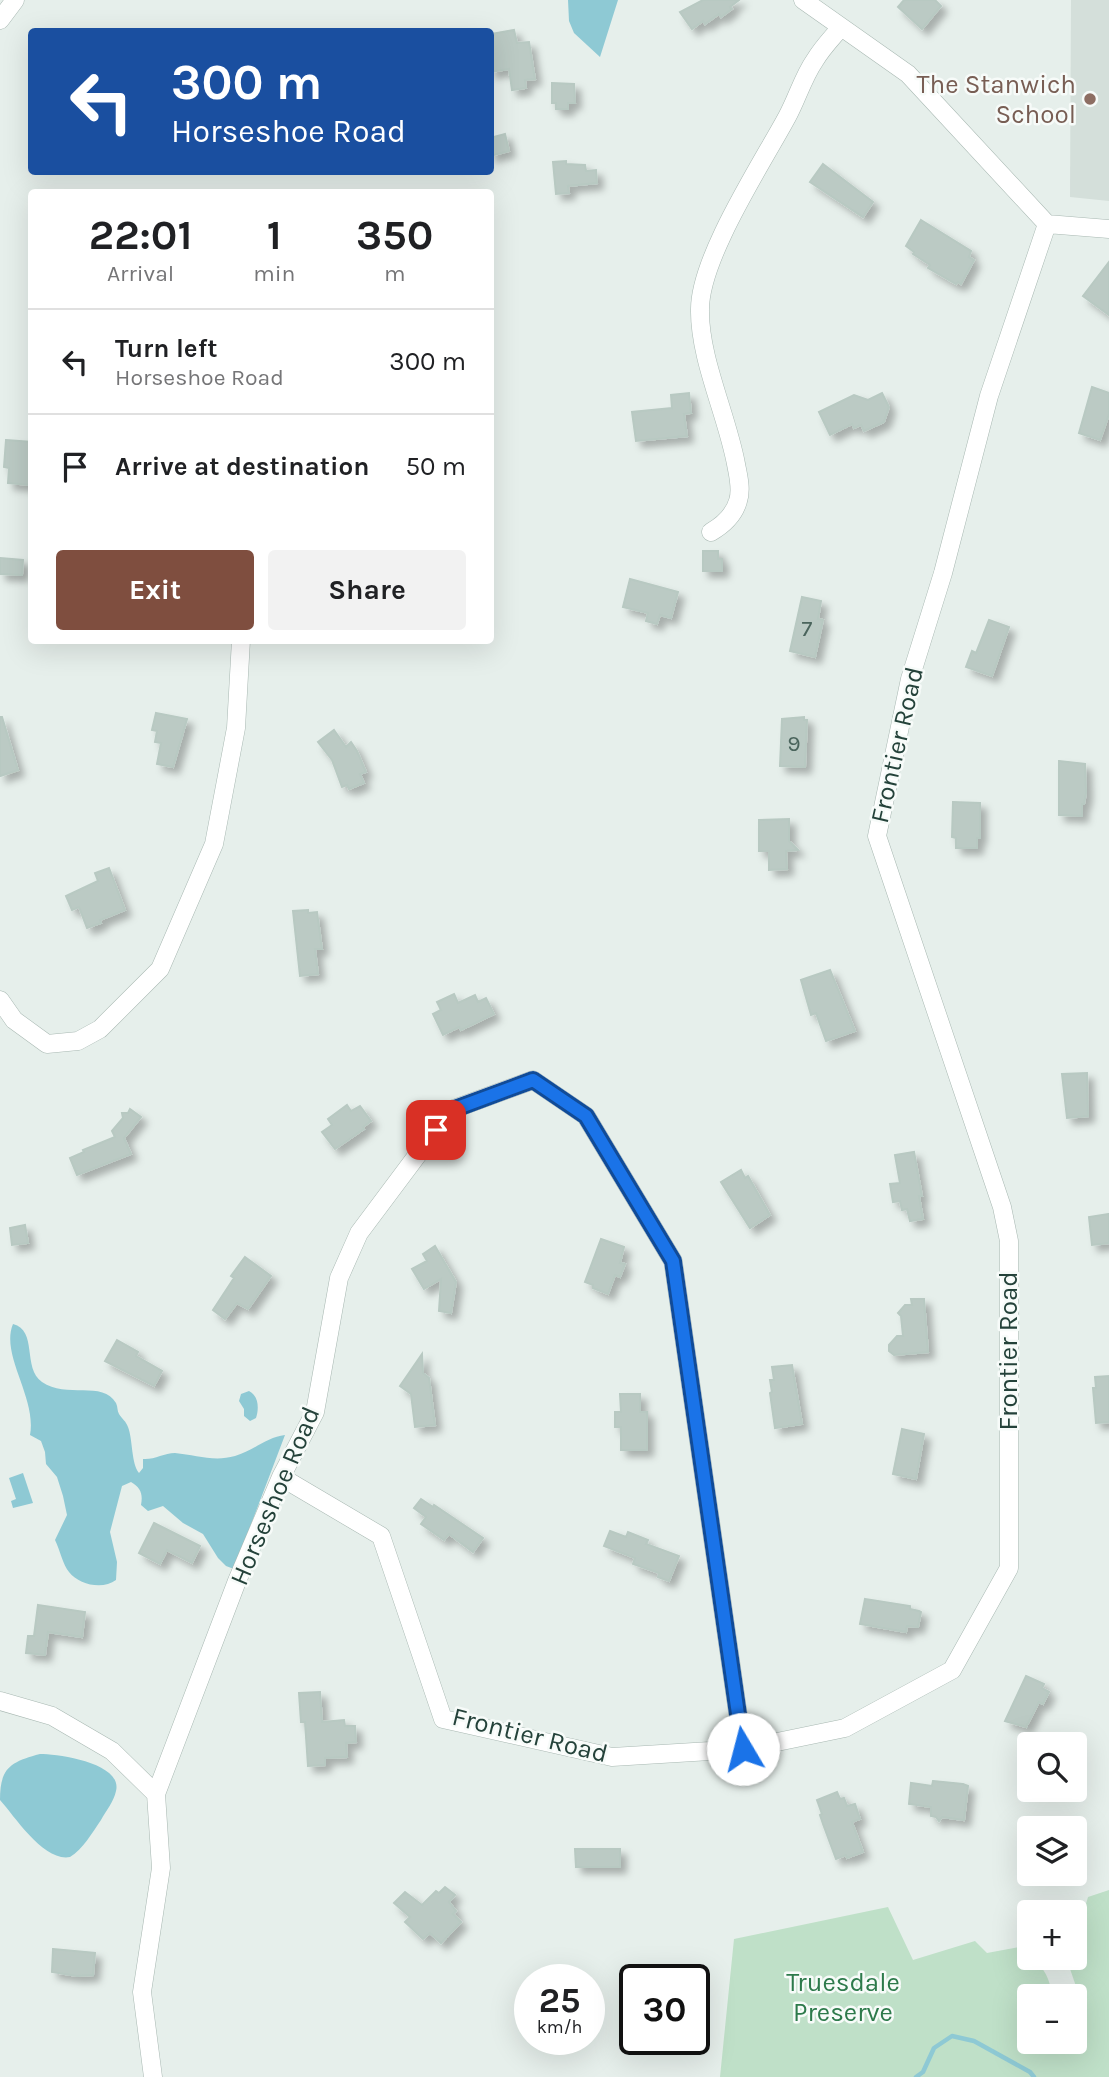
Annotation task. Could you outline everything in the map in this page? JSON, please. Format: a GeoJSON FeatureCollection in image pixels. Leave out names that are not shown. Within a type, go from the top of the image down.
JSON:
{"type":"FeatureCollection","features":[{"type":"Feature","properties":{"kind":"street"},"geometry":{"type":"LineString","coordinates":[[0,20],[15,0]]}},
{"type":"Feature","properties":{"kind":"street"},"geometry":{"type":"LineString","coordinates":[[803,0],[908,74],[1047,224],[1109,229]]}},
{"type":"Feature","properties":{"kind":"street"},"geometry":{"type":"LineString","coordinates":[[711,532],[723,525],[734,509],[739,498],[739,480],[733,446],[707,355],[699,311],[702,286],[723,234],[799,95],[814,61],[841,27]]}},
{"type":"Feature","properties":{"kind":"street","name":"Frontier Road"},"geometry":{"type":"LineString","coordinates":[[281,1477],[381,1536],[443,1719],[612,1757],[743,1749],[845,1728],[952,1670],[1009,1568],[1009,1241],[1002,1207],[877,836],[909,679],[943,573],[989,396],[1047,224]]}},
{"type":"Feature","properties":{"kind":"street"},"geometry":{"type":"LineString","coordinates":[[0,1000],[15,1020],[47,1044],[78,1041],[100,1029],[160,969],[214,844],[236,728],[241,644]]}},
{"type":"Feature","properties":{"kind":"street","name":"Horseshoe Road"},"geometry":{"type":"LineString","coordinates":[[156,1794],[237,1581],[281,1477],[315,1412],[340,1278],[359,1233],[452,1110],[533,1080],[586,1116],[673,1261],[743,1749]]}},
{"type":"Feature","properties":{"kind":"street"},"geometry":{"type":"LineString","coordinates":[[0,1701],[62,1721],[112,1751],[156,1794],[161,1868],[142,1992],[153,2077]]}},
{"type":"Feature","properties":{"kind":"shaded area","name":"The Stanwich School"},"geometry":{"type":"Polygon","coordinates":[[[1071,0],[1109,0],[1109,201],[1070,197],[1071,0]]]}},
{"type":"Feature","properties":{"kind":"green space","name":"Truesdale Preserve"},"geometry":{"type":"Polygon","coordinates":[[[1109,1890],[1109,2077],[720,2077],[734,1939],[888,1907],[913,1960],[975,1941],[987,1953],[1017,1948],[1017,1970],[1043,1970],[1049,1984],[1017,1984],[1017,2054],[1087,2054],[1087,1984],[1075,1984],[1070,1970],[1087,1970],[1088,1897],[1109,1890]]]}},
{"type":"Feature","properties":{"kind":"water"},"geometry":{"type":"Polygon","coordinates":[[[568,0],[618,0],[600,57],[574,33],[569,21],[568,0]]]}},
{"type":"Feature","properties":{"kind":"water"},"geometry":{"type":"Polygon","coordinates":[[[13,1324],[25,1334],[33,1368],[42,1382],[62,1389],[102,1392],[116,1403],[118,1413],[128,1427],[139,1473],[143,1468],[143,1459],[175,1453],[227,1458],[285,1435],[234,1569],[218,1558],[203,1534],[183,1523],[163,1506],[148,1511],[141,1505],[139,1489],[131,1482],[122,1486],[110,1532],[117,1562],[116,1580],[105,1585],[91,1585],[69,1572],[55,1540],[67,1515],[63,1496],[57,1477],[46,1464],[41,1441],[30,1435],[28,1406],[11,1349],[13,1324]]]}},
{"type":"Feature","properties":{"kind":"water"},"geometry":{"type":"Polygon","coordinates":[[[249,1391],[255,1396],[258,1407],[256,1418],[250,1421],[244,1416],[244,1409],[239,1401],[241,1394],[249,1391]]]}},
{"type":"Feature","properties":{"kind":"water"},"geometry":{"type":"Polygon","coordinates":[[[23,1473],[33,1503],[13,1508],[11,1501],[16,1499],[9,1478],[23,1473]]]}},
{"type":"Feature","properties":{"kind":"water"},"geometry":{"type":"Polygon","coordinates":[[[40,1754],[87,1762],[110,1773],[115,1781],[116,1791],[110,1806],[87,1840],[70,1857],[60,1857],[41,1846],[0,1800],[2,1780],[9,1768],[21,1760],[40,1754]]]}},
{"type":"Feature","properties":{"kind":"building"},"geometry":{"type":"Polygon","coordinates":[[[703,0],[739,0],[721,17],[719,14],[692,29],[680,12],[703,0]]]}},
{"type":"Feature","properties":{"kind":"building"},"geometry":{"type":"Polygon","coordinates":[[[904,0],[935,0],[941,6],[922,29],[898,7],[904,0]]]}},
{"type":"Feature","properties":{"kind":"building"},"geometry":{"type":"Polygon","coordinates":[[[514,30],[517,43],[529,42],[535,79],[525,80],[526,88],[512,90],[509,69],[494,71],[494,33],[514,30]]]}},
{"type":"Feature","properties":{"kind":"building"},"geometry":{"type":"Polygon","coordinates":[[[552,83],[574,84],[575,103],[568,103],[568,109],[556,109],[556,103],[552,103],[552,83]]]}},
{"type":"Feature","properties":{"kind":"building"},"geometry":{"type":"Polygon","coordinates":[[[505,134],[509,151],[494,155],[494,137],[505,134]]]}},
{"type":"Feature","properties":{"kind":"building"},"geometry":{"type":"Polygon","coordinates":[[[566,161],[566,164],[585,165],[586,171],[596,170],[597,183],[568,186],[569,193],[556,194],[553,162],[566,161]]]}},
{"type":"Feature","properties":{"kind":"building"},"geometry":{"type":"Polygon","coordinates":[[[823,164],[873,202],[863,217],[810,182],[823,164]]]}},
{"type":"Feature","properties":{"kind":"building"},"geometry":{"type":"Polygon","coordinates":[[[921,220],[971,251],[969,257],[974,260],[961,284],[956,284],[928,268],[930,265],[906,246],[921,220]]]}},
{"type":"Feature","properties":{"kind":"building"},"geometry":{"type":"Polygon","coordinates":[[[1109,262],[1109,315],[1083,296],[1109,262]]]}},
{"type":"Feature","properties":{"kind":"building"},"geometry":{"type":"Polygon","coordinates":[[[1092,387],[1109,393],[1109,414],[1100,440],[1079,433],[1092,387]]]}},
{"type":"Feature","properties":{"kind":"building"},"geometry":{"type":"Polygon","coordinates":[[[689,393],[691,413],[684,414],[687,436],[636,441],[632,412],[672,408],[671,395],[689,393]]]}},
{"type":"Feature","properties":{"kind":"building"},"geometry":{"type":"Polygon","coordinates":[[[882,393],[889,407],[884,422],[864,431],[861,425],[854,428],[852,424],[830,435],[819,412],[854,395],[868,400],[882,393]]]}},
{"type":"Feature","properties":{"kind":"building"},"geometry":{"type":"Polygon","coordinates":[[[6,440],[28,442],[28,485],[8,483],[9,468],[4,467],[6,440]]]}},
{"type":"Feature","properties":{"kind":"building"},"geometry":{"type":"Polygon","coordinates":[[[703,551],[718,551],[718,559],[722,559],[722,571],[703,571],[703,551]]]}},
{"type":"Feature","properties":{"kind":"building"},"geometry":{"type":"Polygon","coordinates":[[[0,558],[23,560],[22,575],[0,574],[0,558]]]}},
{"type":"Feature","properties":{"kind":"building"},"geometry":{"type":"Polygon","coordinates":[[[630,579],[678,592],[671,618],[660,615],[657,624],[646,621],[648,613],[623,607],[630,579]]]}},
{"type":"Feature","properties":{"kind":"building"},"geometry":{"type":"Polygon","coordinates":[[[802,597],[821,601],[818,619],[823,620],[815,657],[790,651],[802,597]]]}},
{"type":"Feature","properties":{"kind":"building"},"geometry":{"type":"Polygon","coordinates":[[[989,620],[1009,627],[992,676],[966,667],[972,651],[976,653],[989,620]]]}},
{"type":"Feature","properties":{"kind":"building"},"geometry":{"type":"Polygon","coordinates":[[[156,713],[187,719],[173,767],[157,764],[161,743],[155,742],[157,731],[152,730],[156,713]]]}},
{"type":"Feature","properties":{"kind":"building"},"geometry":{"type":"Polygon","coordinates":[[[0,717],[18,770],[0,776],[0,717]]]}},
{"type":"Feature","properties":{"kind":"building"},"geometry":{"type":"Polygon","coordinates":[[[804,717],[804,720],[807,720],[805,767],[780,766],[782,719],[804,717]]]}},
{"type":"Feature","properties":{"kind":"building"},"geometry":{"type":"Polygon","coordinates":[[[334,730],[346,747],[351,742],[357,751],[366,772],[360,774],[364,783],[349,789],[347,785],[342,787],[332,760],[318,742],[334,730]]]}},
{"type":"Feature","properties":{"kind":"building"},"geometry":{"type":"Polygon","coordinates":[[[1059,761],[1085,764],[1086,793],[1082,816],[1059,815],[1059,761]]]}},
{"type":"Feature","properties":{"kind":"building"},"geometry":{"type":"Polygon","coordinates":[[[953,802],[980,803],[980,838],[977,838],[977,848],[956,848],[956,838],[952,837],[953,802]]]}},
{"type":"Feature","properties":{"kind":"building"},"geometry":{"type":"Polygon","coordinates":[[[789,819],[789,841],[798,850],[786,851],[787,869],[769,870],[769,851],[759,851],[759,820],[789,819]]]}},
{"type":"Feature","properties":{"kind":"building"},"geometry":{"type":"Polygon","coordinates":[[[109,868],[125,910],[87,928],[79,907],[72,910],[66,896],[98,881],[95,873],[109,868]]]}},
{"type":"Feature","properties":{"kind":"building"},"geometry":{"type":"Polygon","coordinates":[[[308,910],[308,913],[317,912],[322,949],[315,949],[318,974],[300,976],[293,911],[308,910]]]}},
{"type":"Feature","properties":{"kind":"building"},"geometry":{"type":"Polygon","coordinates":[[[830,970],[855,1031],[826,1041],[816,1013],[811,1015],[801,980],[830,970]]]}},
{"type":"Feature","properties":{"kind":"building"},"geometry":{"type":"Polygon","coordinates":[[[454,994],[458,1003],[475,995],[478,1002],[486,998],[494,1014],[461,1030],[459,1027],[443,1035],[433,1014],[441,1010],[437,1002],[454,994]]]}},
{"type":"Feature","properties":{"kind":"building"},"geometry":{"type":"Polygon","coordinates":[[[1087,1073],[1088,1116],[1067,1118],[1062,1074],[1087,1073]]]}},
{"type":"Feature","properties":{"kind":"building"},"geometry":{"type":"Polygon","coordinates":[[[347,1105],[351,1111],[360,1106],[371,1121],[335,1149],[322,1132],[332,1125],[328,1119],[347,1105]]]}},
{"type":"Feature","properties":{"kind":"building"},"geometry":{"type":"Polygon","coordinates":[[[130,1109],[141,1117],[124,1138],[131,1154],[77,1175],[70,1158],[115,1137],[112,1131],[123,1118],[122,1113],[128,1113],[130,1109]]]}},
{"type":"Feature","properties":{"kind":"building"},"geometry":{"type":"Polygon","coordinates":[[[914,1152],[923,1219],[910,1221],[907,1209],[902,1210],[900,1201],[893,1202],[890,1184],[900,1183],[895,1155],[914,1152]]]}},
{"type":"Feature","properties":{"kind":"building"},"geometry":{"type":"Polygon","coordinates":[[[741,1170],[745,1178],[748,1176],[770,1215],[750,1228],[721,1182],[741,1170]]]}},
{"type":"Feature","properties":{"kind":"building"},"geometry":{"type":"Polygon","coordinates":[[[1109,1214],[1109,1243],[1092,1245],[1089,1217],[1109,1214]]]}},
{"type":"Feature","properties":{"kind":"building"},"geometry":{"type":"Polygon","coordinates":[[[25,1225],[28,1243],[12,1245],[10,1228],[25,1225]]]}},
{"type":"Feature","properties":{"kind":"building"},"geometry":{"type":"Polygon","coordinates":[[[601,1239],[624,1247],[620,1263],[625,1264],[620,1277],[615,1275],[608,1294],[585,1282],[601,1239]]]}},
{"type":"Feature","properties":{"kind":"building"},"geometry":{"type":"Polygon","coordinates":[[[435,1246],[456,1282],[451,1313],[439,1311],[441,1279],[424,1289],[412,1269],[427,1261],[423,1254],[435,1246]]]}},
{"type":"Feature","properties":{"kind":"building"},"geometry":{"type":"Polygon","coordinates":[[[245,1257],[271,1276],[248,1309],[237,1303],[225,1319],[213,1310],[234,1278],[231,1276],[245,1257]]]}},
{"type":"Feature","properties":{"kind":"building"},"geometry":{"type":"Polygon","coordinates":[[[911,1299],[924,1299],[928,1352],[894,1355],[889,1351],[889,1345],[897,1336],[903,1336],[901,1316],[898,1313],[905,1305],[912,1305],[911,1299]]]}},
{"type":"Feature","properties":{"kind":"building"},"geometry":{"type":"Polygon","coordinates":[[[117,1340],[138,1352],[136,1356],[162,1371],[154,1386],[105,1361],[117,1340]]]}},
{"type":"Feature","properties":{"kind":"building"},"geometry":{"type":"Polygon","coordinates":[[[422,1354],[423,1373],[429,1378],[435,1425],[415,1427],[411,1394],[400,1386],[422,1354]]]}},
{"type":"Feature","properties":{"kind":"building"},"geometry":{"type":"Polygon","coordinates":[[[792,1365],[802,1424],[775,1428],[770,1393],[770,1380],[774,1380],[772,1367],[792,1365]]]}},
{"type":"Feature","properties":{"kind":"building"},"geometry":{"type":"Polygon","coordinates":[[[1109,1376],[1109,1422],[1096,1423],[1093,1388],[1096,1388],[1095,1377],[1109,1376]]]}},
{"type":"Feature","properties":{"kind":"building"},"geometry":{"type":"Polygon","coordinates":[[[620,1394],[640,1394],[640,1412],[647,1412],[647,1450],[621,1450],[621,1427],[615,1427],[615,1412],[621,1412],[620,1394]]]}},
{"type":"Feature","properties":{"kind":"building"},"geometry":{"type":"Polygon","coordinates":[[[902,1429],[924,1434],[916,1479],[893,1474],[902,1429]]]}},
{"type":"Feature","properties":{"kind":"building"},"geometry":{"type":"Polygon","coordinates":[[[421,1499],[483,1538],[473,1552],[449,1534],[444,1540],[421,1524],[426,1517],[414,1508],[421,1499]]]}},
{"type":"Feature","properties":{"kind":"building"},"geometry":{"type":"Polygon","coordinates":[[[154,1523],[200,1546],[192,1563],[167,1550],[160,1564],[139,1553],[154,1523]]]}},
{"type":"Feature","properties":{"kind":"building"},"geometry":{"type":"Polygon","coordinates":[[[610,1531],[626,1537],[628,1532],[648,1540],[646,1544],[679,1556],[669,1581],[658,1577],[659,1573],[633,1564],[635,1558],[604,1546],[610,1531]]]}},
{"type":"Feature","properties":{"kind":"building"},"geometry":{"type":"Polygon","coordinates":[[[865,1599],[910,1606],[910,1609],[921,1612],[918,1627],[907,1626],[906,1632],[860,1624],[865,1599]]]}},
{"type":"Feature","properties":{"kind":"building"},"geometry":{"type":"Polygon","coordinates":[[[38,1605],[85,1612],[82,1637],[48,1632],[45,1655],[26,1653],[28,1636],[34,1636],[38,1605]]]}},
{"type":"Feature","properties":{"kind":"building"},"geometry":{"type":"Polygon","coordinates":[[[1026,1676],[1044,1684],[1042,1688],[1049,1692],[1043,1704],[1039,1702],[1026,1727],[1005,1721],[1026,1676]]]}},
{"type":"Feature","properties":{"kind":"building"},"geometry":{"type":"Polygon","coordinates":[[[320,1692],[322,1722],[344,1720],[345,1726],[355,1726],[356,1742],[346,1743],[347,1757],[325,1758],[325,1765],[308,1766],[305,1722],[301,1722],[299,1693],[320,1692]]]}},
{"type":"Feature","properties":{"kind":"building"},"geometry":{"type":"Polygon","coordinates":[[[933,1781],[968,1786],[964,1820],[942,1817],[939,1821],[931,1816],[931,1807],[909,1804],[911,1783],[932,1786],[933,1781]]]}},
{"type":"Feature","properties":{"kind":"building"},"geometry":{"type":"Polygon","coordinates":[[[837,1792],[840,1799],[844,1798],[847,1806],[855,1804],[860,1819],[852,1822],[863,1852],[836,1859],[817,1800],[837,1792]]]}},
{"type":"Feature","properties":{"kind":"building"},"geometry":{"type":"Polygon","coordinates":[[[575,1849],[620,1849],[620,1867],[576,1867],[575,1849]]]}},
{"type":"Feature","properties":{"kind":"building"},"geometry":{"type":"Polygon","coordinates":[[[445,1887],[455,1895],[449,1902],[456,1911],[453,1914],[461,1922],[441,1943],[430,1933],[423,1939],[405,1922],[410,1917],[394,1903],[405,1892],[422,1905],[436,1891],[439,1893],[445,1887]]]}},
{"type":"Feature","properties":{"kind":"building"},"geometry":{"type":"Polygon","coordinates":[[[53,1949],[95,1953],[93,1975],[77,1976],[52,1972],[53,1949]]]}},
{"type":"Feature","properties":{"kind":"waterway"},"geometry":{"type":"LineString","coordinates":[[916,2077],[923,2072],[934,2048],[952,2036],[974,2041],[1030,2072],[1034,2077]]}},
{"type":"Feature","properties":{"kind":"place","name":"The Stanwich School"},"geometry":{"type":"Point","coordinates":[1090,99]}},
{"type":"Feature","properties":{"kind":"route"},"geometry":{"type":"LineString","coordinates":[[436,1130],[452,1110],[533,1080],[586,1116],[673,1261],[743,1749]]}}]}
